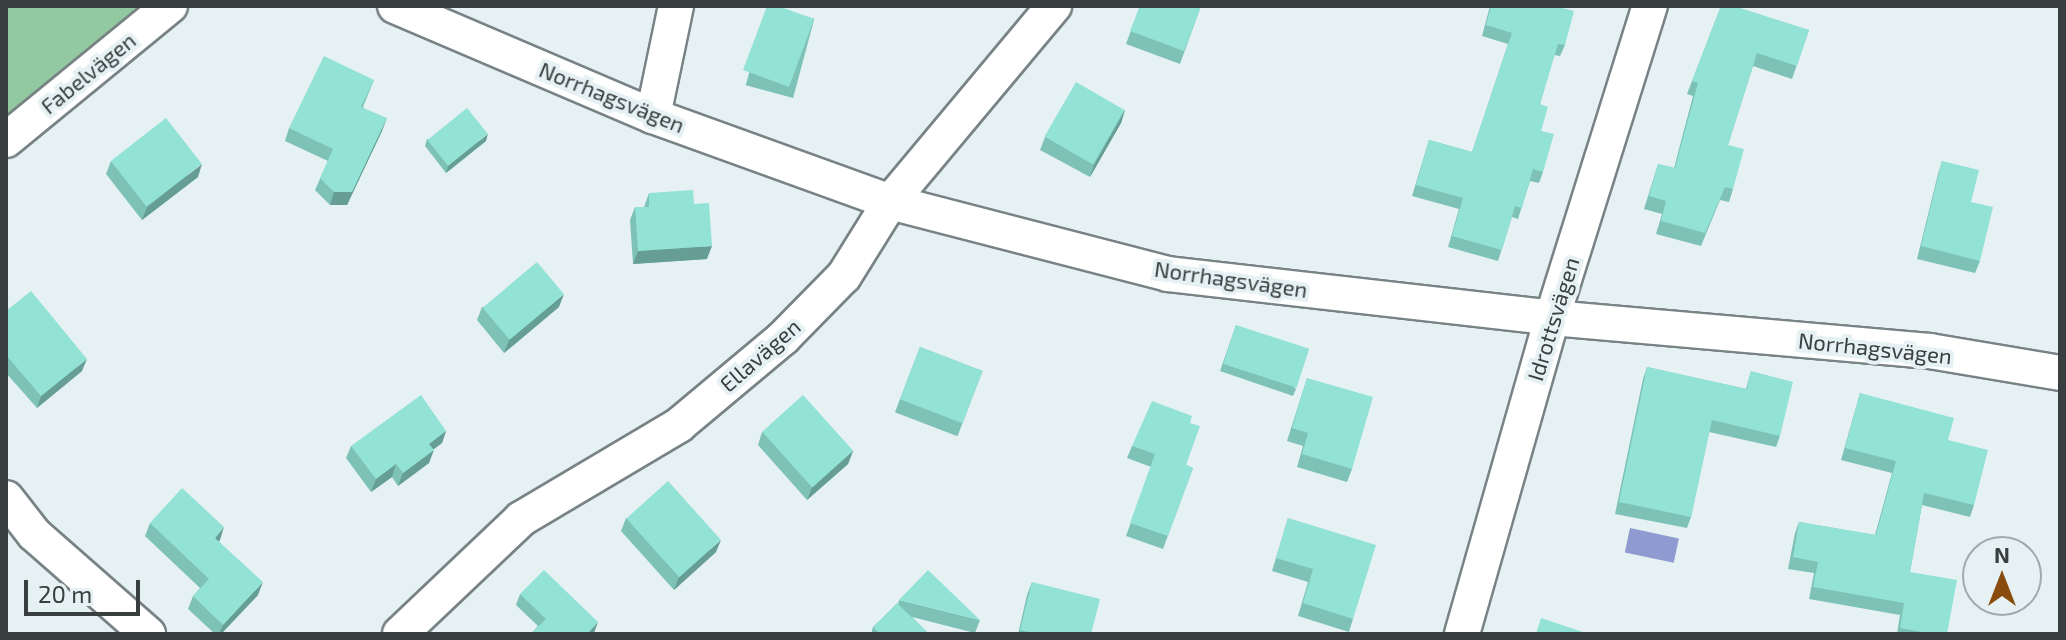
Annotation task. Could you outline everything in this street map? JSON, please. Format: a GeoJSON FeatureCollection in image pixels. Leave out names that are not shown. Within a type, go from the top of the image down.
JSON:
{"type":"FeatureCollection","features":[{"type":"Feature","properties":{"kind":"street","name":"Fabelvägen"},"geometry":{"type":"LineString","coordinates":[[6,140],[170,6]]}},
{"type":"Feature","properties":{"kind":"street","name":"Norrhagsvägen"},"geometry":{"type":"LineString","coordinates":[[395,6],[653,116],[890,202],[1168,274],[1552,318],[1930,351],[2060,373]]}},
{"type":"Feature","properties":{"kind":"street"},"geometry":{"type":"LineString","coordinates":[[653,116],[676,6]]}},
{"type":"Feature","properties":{"kind":"street","name":"Ellavägen"},"geometry":{"type":"LineString","coordinates":[[400,634],[521,519],[679,425],[783,338],[844,276],[890,202],[1054,6]]}},
{"type":"Feature","properties":{"kind":"street","name":"Idrottsvägen"},"geometry":{"type":"LineString","coordinates":[[1462,634],[1552,318],[1650,6]]}},
{"type":"Feature","properties":{"kind":"street"},"geometry":{"type":"LineString","coordinates":[[6,498],[34,534],[148,634]]}},
{"type":"Feature","properties":{"kind":"green space"},"geometry":{"type":"Polygon","coordinates":[[[6,6],[161,6],[6,125],[6,6]]]}},
{"type":"Feature","properties":{"kind":"water"},"geometry":{"type":"Polygon","coordinates":[[[1630,528],[1679,538],[1674,563],[1625,552],[1630,528]]]}},
{"type":"Feature","properties":{"kind":"building"},"geometry":{"type":"Polygon","coordinates":[[[767,6],[778,6],[814,19],[789,87],[743,70],[767,6]]]}},
{"type":"Feature","properties":{"kind":"building"},"geometry":{"type":"Polygon","coordinates":[[[1140,6],[1201,6],[1184,51],[1130,31],[1140,6]]]}},
{"type":"Feature","properties":{"kind":"building"},"geometry":{"type":"Polygon","coordinates":[[[1491,6],[1555,6],[1574,11],[1565,45],[1558,44],[1540,104],[1548,107],[1541,131],[1554,134],[1543,172],[1533,169],[1522,208],[1515,206],[1502,250],[1452,236],[1463,198],[1416,185],[1429,140],[1472,152],[1512,33],[1486,25],[1491,6]]]}},
{"type":"Feature","properties":{"kind":"building"},"geometry":{"type":"Polygon","coordinates":[[[1721,6],[1734,6],[1809,30],[1797,66],[1757,53],[1728,145],[1744,149],[1733,189],[1725,187],[1705,233],[1661,221],[1666,201],[1649,196],[1658,164],[1675,168],[1698,83],[1692,81],[1721,6]]]}},
{"type":"Feature","properties":{"kind":"building"},"geometry":{"type":"Polygon","coordinates":[[[324,56],[374,80],[361,107],[387,118],[352,192],[334,192],[320,178],[333,149],[289,128],[324,56]]]}},
{"type":"Feature","properties":{"kind":"building"},"geometry":{"type":"Polygon","coordinates":[[[1076,82],[1124,110],[1093,165],[1044,137],[1076,82]]]}},
{"type":"Feature","properties":{"kind":"building"},"geometry":{"type":"Polygon","coordinates":[[[467,108],[488,134],[448,166],[427,140],[467,108]]]}},
{"type":"Feature","properties":{"kind":"building"},"geometry":{"type":"Polygon","coordinates":[[[166,118],[202,164],[147,207],[111,161],[166,118]]]}},
{"type":"Feature","properties":{"kind":"building"},"geometry":{"type":"Polygon","coordinates":[[[1942,161],[1979,170],[1971,202],[1993,207],[1980,261],[1921,246],[1942,161]]]}},
{"type":"Feature","properties":{"kind":"building"},"geometry":{"type":"Polygon","coordinates":[[[693,190],[694,204],[709,203],[712,246],[638,251],[635,207],[649,207],[649,193],[693,190]]]}},
{"type":"Feature","properties":{"kind":"building"},"geometry":{"type":"Polygon","coordinates":[[[537,262],[564,294],[510,340],[483,308],[537,262]]]}},
{"type":"Feature","properties":{"kind":"building"},"geometry":{"type":"Polygon","coordinates":[[[31,291],[87,359],[41,396],[6,355],[6,311],[31,291]]]}},
{"type":"Feature","properties":{"kind":"building"},"geometry":{"type":"Polygon","coordinates":[[[1236,325],[1309,349],[1297,388],[1223,364],[1236,325]]]}},
{"type":"Feature","properties":{"kind":"building"},"geometry":{"type":"Polygon","coordinates":[[[920,347],[983,371],[962,423],[900,399],[920,347]]]}},
{"type":"Feature","properties":{"kind":"building"},"geometry":{"type":"Polygon","coordinates":[[[1647,367],[1747,389],[1751,371],[1793,382],[1780,436],[1712,420],[1691,517],[1619,502],[1647,367]]]}},
{"type":"Feature","properties":{"kind":"building"},"geometry":{"type":"Polygon","coordinates":[[[1307,378],[1373,397],[1352,469],[1302,454],[1308,433],[1292,428],[1307,378]]]}},
{"type":"Feature","properties":{"kind":"building"},"geometry":{"type":"Polygon","coordinates":[[[1860,393],[1954,418],[1948,440],[1988,450],[1974,505],[1924,493],[1910,572],[1957,580],[1947,634],[1900,628],[1904,603],[1813,587],[1818,562],[1793,557],[1799,522],[1876,535],[1896,461],[1845,448],[1860,393]]]}},
{"type":"Feature","properties":{"kind":"building"},"geometry":{"type":"Polygon","coordinates":[[[421,395],[446,431],[429,444],[434,450],[403,473],[396,464],[376,479],[351,446],[421,395]]]}},
{"type":"Feature","properties":{"kind":"building"},"geometry":{"type":"Polygon","coordinates":[[[803,395],[853,451],[812,488],[762,432],[803,395]]]}},
{"type":"Feature","properties":{"kind":"building"},"geometry":{"type":"Polygon","coordinates":[[[1152,401],[1192,416],[1190,423],[1200,426],[1186,465],[1193,468],[1168,536],[1130,523],[1155,454],[1132,446],[1152,401]]]}},
{"type":"Feature","properties":{"kind":"building"},"geometry":{"type":"Polygon","coordinates":[[[668,481],[721,540],[679,577],[626,518],[668,481]]]}},
{"type":"Feature","properties":{"kind":"building"},"geometry":{"type":"Polygon","coordinates":[[[182,488],[224,527],[215,538],[263,582],[223,625],[193,596],[209,579],[150,523],[182,488]]]}},
{"type":"Feature","properties":{"kind":"building"},"geometry":{"type":"Polygon","coordinates":[[[1288,518],[1376,545],[1353,619],[1303,603],[1313,569],[1276,558],[1288,518]]]}},
{"type":"Feature","properties":{"kind":"building"},"geometry":{"type":"Polygon","coordinates":[[[544,570],[598,622],[587,634],[531,634],[546,619],[520,594],[544,570]]]}},
{"type":"Feature","properties":{"kind":"building"},"geometry":{"type":"Polygon","coordinates":[[[928,570],[980,620],[899,600],[928,570]]]}},
{"type":"Feature","properties":{"kind":"building"},"geometry":{"type":"Polygon","coordinates":[[[1032,582],[1100,599],[1091,634],[1037,634],[1020,630],[1032,582]]]}},
{"type":"Feature","properties":{"kind":"building"},"geometry":{"type":"Polygon","coordinates":[[[897,603],[929,634],[880,634],[873,627],[897,603]]]}},
{"type":"Feature","properties":{"kind":"building"},"geometry":{"type":"Polygon","coordinates":[[[1541,618],[1586,633],[1586,634],[1536,634],[1541,618]]]}}]}
